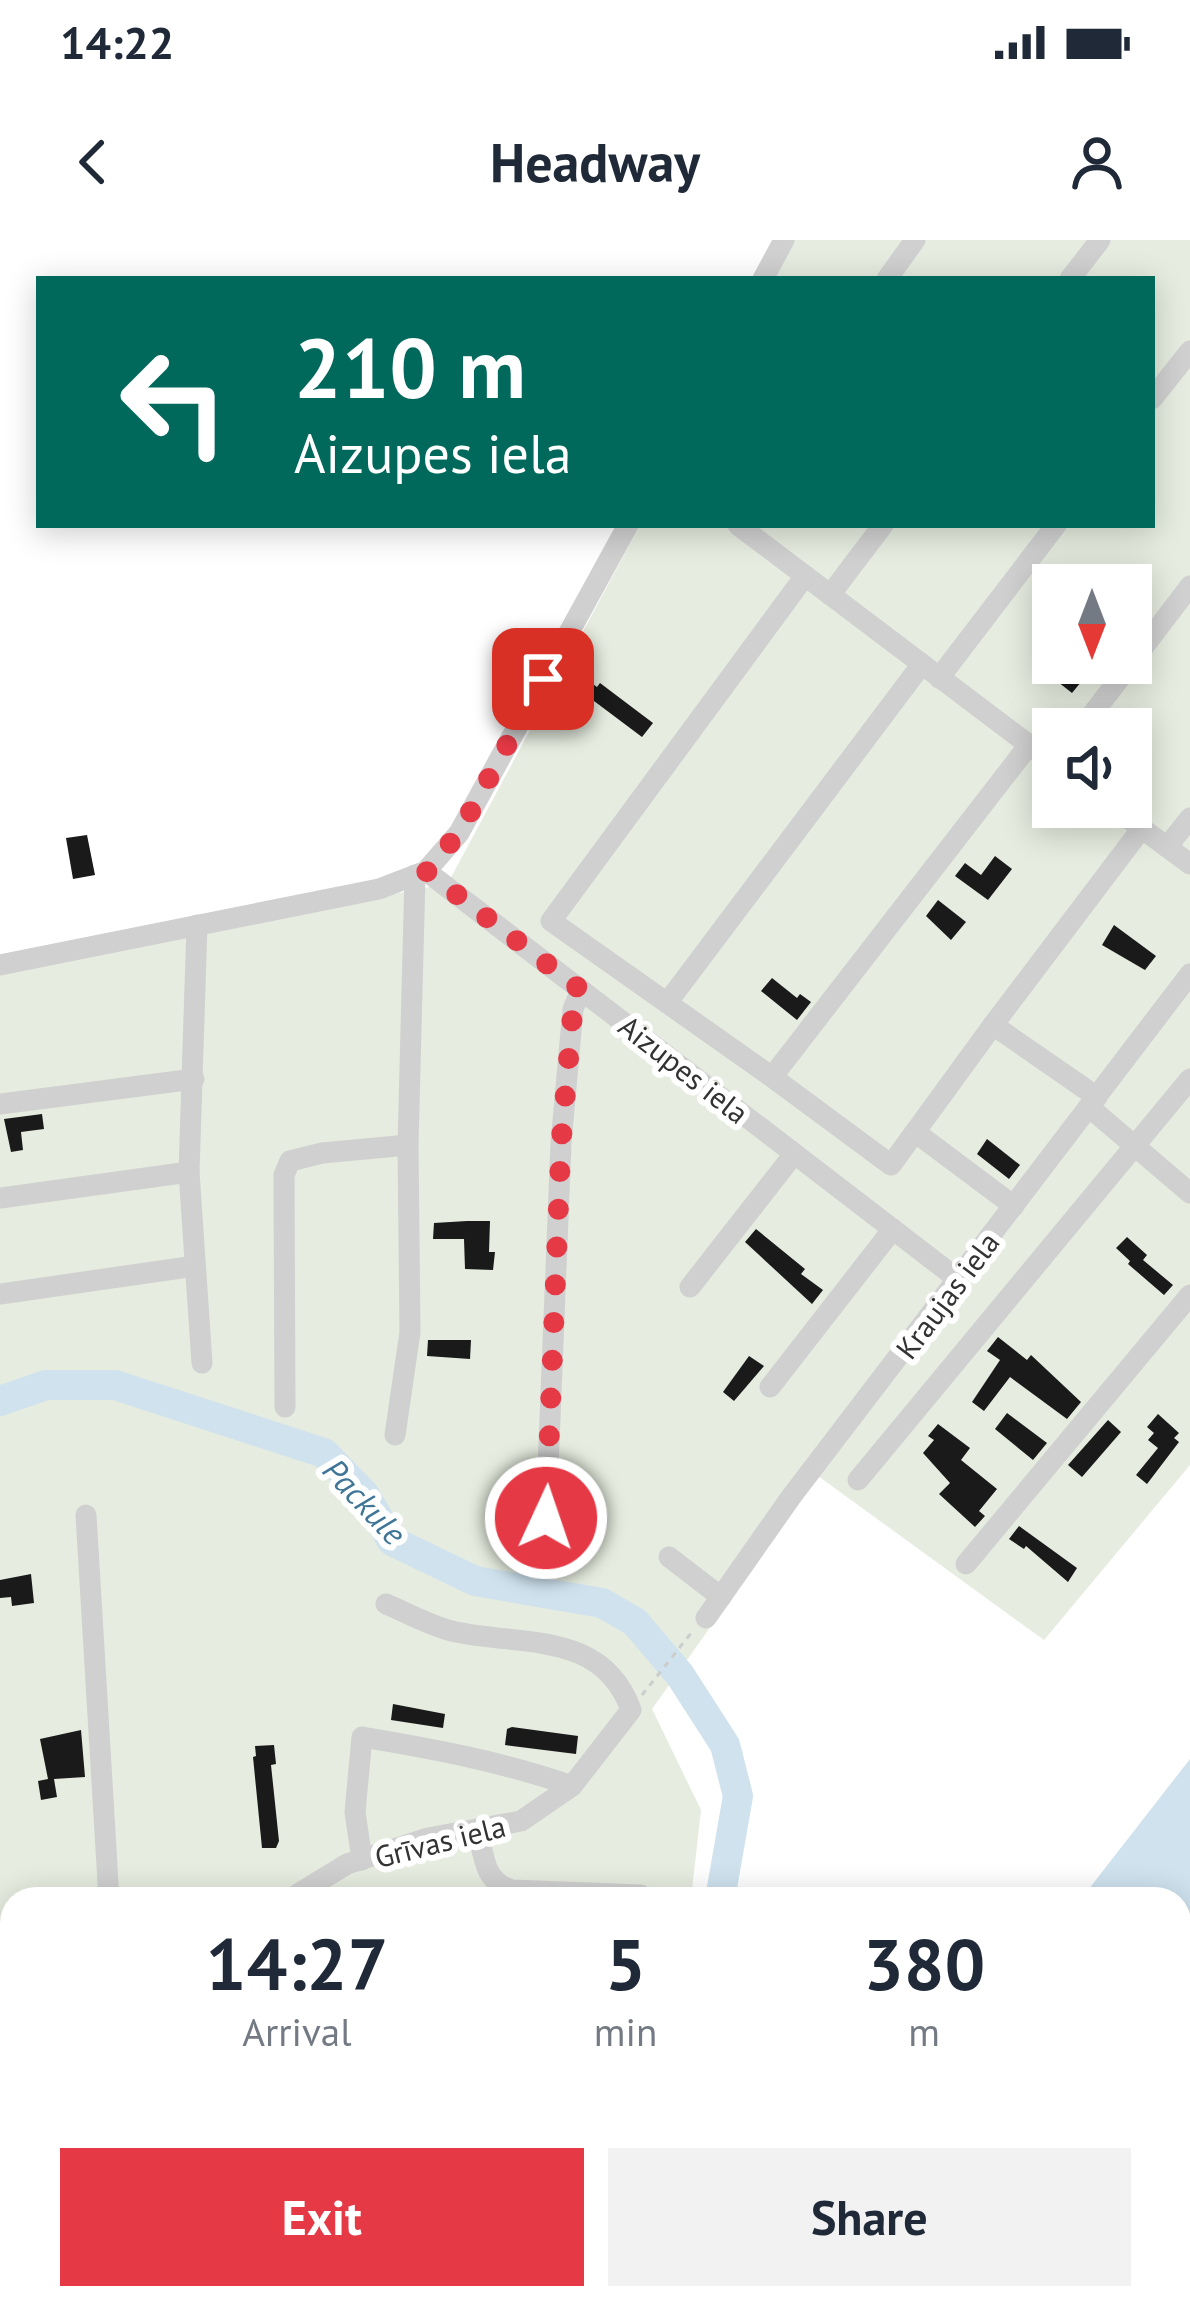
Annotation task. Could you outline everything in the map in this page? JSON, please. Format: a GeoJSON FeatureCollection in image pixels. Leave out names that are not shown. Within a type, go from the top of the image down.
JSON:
{"type":"FeatureCollection","features":[{"type":"Feature","properties":{"kind":"street"},"geometry":{"type":"LineString","coordinates":[[765,276],[784,240]]}},
{"type":"Feature","properties":{"kind":"street"},"geometry":{"type":"LineString","coordinates":[[889,276],[915,240]]}},
{"type":"Feature","properties":{"kind":"street"},"geometry":{"type":"LineString","coordinates":[[1072,276],[1100,240]]}},
{"type":"Feature","properties":{"kind":"street"},"geometry":{"type":"LineString","coordinates":[[1155,395],[1190,351]]}},
{"type":"Feature","properties":{"kind":"street"},"geometry":{"type":"LineString","coordinates":[[0,965],[379,889],[421,873],[459,833],[626,528]]}},
{"type":"Feature","properties":{"kind":"street"},"geometry":{"type":"LineString","coordinates":[[742,528],[1032,747]]}},
{"type":"Feature","properties":{"kind":"street"},"geometry":{"type":"LineString","coordinates":[[830,595],[881,528]]}},
{"type":"Feature","properties":{"kind":"street"},"geometry":{"type":"LineString","coordinates":[[667,1003],[931,671],[1053,528]]}},
{"type":"Feature","properties":{"kind":"street"},"geometry":{"type":"LineString","coordinates":[[805,576],[551,921],[891,1165],[1142,829],[1190,864]]}},
{"type":"Feature","properties":{"kind":"street"},"geometry":{"type":"LineString","coordinates":[[1097,708],[1190,586]]}},
{"type":"Feature","properties":{"kind":"street"},"geometry":{"type":"LineString","coordinates":[[772,1077],[1029,745]]}},
{"type":"Feature","properties":{"kind":"street"},"geometry":{"type":"LineString","coordinates":[[1167,848],[1190,818]]}},
{"type":"Feature","properties":{"kind":"street"},"geometry":{"type":"LineString","coordinates":[[395,1436],[410,1332],[408,1145],[421,873]]}},
{"type":"Feature","properties":{"kind":"street","name":"Aizupes iela"},"geometry":{"type":"LineString","coordinates":[[421,873],[958,1280]]}},
{"type":"Feature","properties":{"kind":"street"},"geometry":{"type":"LineString","coordinates":[[196,926],[190,1172],[202,1363]]}},
{"type":"Feature","properties":{"kind":"street","name":"Kraujas iela"},"geometry":{"type":"LineString","coordinates":[[706,1618],[791,1497],[1190,974]]}},
{"type":"Feature","properties":{"kind":"street"},"geometry":{"type":"LineString","coordinates":[[546,1518],[561,1143],[573,1009],[581,990]]}},
{"type":"Feature","properties":{"kind":"street"},"geometry":{"type":"LineString","coordinates":[[993,1024],[1093,1102],[1190,1193]]}},
{"type":"Feature","properties":{"kind":"street"},"geometry":{"type":"LineString","coordinates":[[0,1104],[194,1078]]}},
{"type":"Feature","properties":{"kind":"street"},"geometry":{"type":"LineString","coordinates":[[858,1480],[1190,1079]]}},
{"type":"Feature","properties":{"kind":"street"},"geometry":{"type":"LineString","coordinates":[[915,1132],[1014,1206]]}},
{"type":"Feature","properties":{"kind":"street"},"geometry":{"type":"LineString","coordinates":[[285,1407],[284,1175],[290,1161],[322,1153],[408,1145]]}},
{"type":"Feature","properties":{"kind":"street"},"geometry":{"type":"LineString","coordinates":[[690,1287],[794,1154]]}},
{"type":"Feature","properties":{"kind":"street"},"geometry":{"type":"LineString","coordinates":[[0,1198],[190,1172]]}},
{"type":"Feature","properties":{"kind":"street"},"geometry":{"type":"LineString","coordinates":[[770,1387],[892,1229]]}},
{"type":"Feature","properties":{"kind":"street"},"geometry":{"type":"LineString","coordinates":[[0,1294],[195,1266]]}},
{"type":"Feature","properties":{"kind":"street"},"geometry":{"type":"LineString","coordinates":[[966,1564],[1190,1294]]}},
{"type":"Feature","properties":{"kind":"street"},"geometry":{"type":"LineString","coordinates":[[86,1515],[108,1887]]}},
{"type":"Feature","properties":{"kind":"street"},"geometry":{"type":"LineString","coordinates":[[669,1557],[721,1597]]}},
{"type":"Feature","properties":{"kind":"street","name":"Grīvas iela"},"geometry":{"type":"LineString","coordinates":[[305,1887],[362,1860],[428,1838],[521,1821],[572,1786],[631,1710],[616,1678],[591,1657],[452,1631],[386,1604]]}},
{"type":"Feature","properties":{"kind":"street"},"geometry":{"type":"LineString","coordinates":[[362,1860],[356,1812],[362,1737],[469,1756],[572,1786]]}},
{"type":"Feature","properties":{"kind":"street"},"geometry":{"type":"LineString","coordinates":[[478,1831],[488,1874],[501,1887]]}},
{"type":"Feature","properties":{"kind":"path"},"geometry":{"type":"LineString","coordinates":[[649,1687],[676,1648],[706,1618]]}},
{"type":"Feature","properties":{"kind":"shaded area"},"geometry":{"type":"Polygon","coordinates":[[[792,240],[1190,240],[1190,1465],[1044,1640],[818,1476],[652,1709],[701,1810],[692,1887],[0,1887],[0,975],[448,883],[638,528],[1155,528],[1155,276],[773,276],[792,240]]]}},
{"type":"Feature","properties":{"kind":"water"},"geometry":{"type":"Polygon","coordinates":[[[1190,1759],[1190,1887],[1090,1887],[1190,1759]]]}},
{"type":"Feature","properties":{"kind":"building"},"geometry":{"type":"Polygon","coordinates":[[[590,682],[597,687],[600,683],[653,723],[642,737],[581,696],[590,682]]]}},
{"type":"Feature","properties":{"kind":"building"},"geometry":{"type":"Polygon","coordinates":[[[87,835],[95,875],[73,879],[66,838],[87,835]]]}},
{"type":"Feature","properties":{"kind":"building"},"geometry":{"type":"Polygon","coordinates":[[[995,856],[1012,869],[988,900],[955,876],[965,863],[981,875],[995,856]]]}},
{"type":"Feature","properties":{"kind":"building"},"geometry":{"type":"Polygon","coordinates":[[[938,900],[966,922],[951,940],[926,916],[938,900]]]}},
{"type":"Feature","properties":{"kind":"building"},"geometry":{"type":"Polygon","coordinates":[[[1114,925],[1156,956],[1145,970],[1102,945],[1114,925]]]}},
{"type":"Feature","properties":{"kind":"building"},"geometry":{"type":"Polygon","coordinates":[[[772,978],[797,998],[800,994],[811,1002],[797,1020],[761,991],[772,978]]]}},
{"type":"Feature","properties":{"kind":"building"},"geometry":{"type":"Polygon","coordinates":[[[42,1114],[44,1129],[21,1132],[23,1150],[11,1152],[4,1119],[42,1114]]]}},
{"type":"Feature","properties":{"kind":"building"},"geometry":{"type":"Polygon","coordinates":[[[987,1139],[1020,1165],[1009,1179],[977,1154],[987,1139]]]}},
{"type":"Feature","properties":{"kind":"building"},"geometry":{"type":"Polygon","coordinates":[[[490,1221],[493,1270],[465,1269],[464,1239],[433,1239],[434,1223],[490,1221]]]}},
{"type":"Feature","properties":{"kind":"building"},"geometry":{"type":"Polygon","coordinates":[[[756,1229],[823,1290],[812,1304],[745,1242],[756,1229]]]}},
{"type":"Feature","properties":{"kind":"building"},"geometry":{"type":"Polygon","coordinates":[[[1127,1237],[1147,1255],[1143,1260],[1173,1285],[1164,1295],[1116,1248],[1127,1237]]]}},
{"type":"Feature","properties":{"kind":"building"},"geometry":{"type":"Polygon","coordinates":[[[998,1337],[1027,1360],[1031,1355],[1081,1402],[1067,1419],[1010,1377],[984,1411],[972,1402],[1000,1360],[987,1351],[998,1337]]]}},
{"type":"Feature","properties":{"kind":"building"},"geometry":{"type":"Polygon","coordinates":[[[428,1340],[471,1340],[470,1359],[427,1356],[428,1340]]]}},
{"type":"Feature","properties":{"kind":"building"},"geometry":{"type":"Polygon","coordinates":[[[749,1356],[764,1366],[734,1401],[723,1392],[749,1356]]]}},
{"type":"Feature","properties":{"kind":"building"},"geometry":{"type":"Polygon","coordinates":[[[1007,1413],[1047,1443],[1033,1460],[995,1429],[1007,1413]]]}},
{"type":"Feature","properties":{"kind":"building"},"geometry":{"type":"Polygon","coordinates":[[[1158,1414],[1179,1433],[1174,1438],[1179,1442],[1147,1484],[1136,1475],[1158,1448],[1148,1440],[1154,1433],[1147,1427],[1158,1414]]]}},
{"type":"Feature","properties":{"kind":"building"},"geometry":{"type":"Polygon","coordinates":[[[1108,1420],[1121,1432],[1082,1477],[1068,1465],[1108,1420]]]}},
{"type":"Feature","properties":{"kind":"building"},"geometry":{"type":"Polygon","coordinates":[[[938,1424],[970,1448],[961,1460],[997,1489],[979,1511],[985,1516],[975,1527],[939,1494],[950,1483],[923,1453],[934,1440],[928,1436],[938,1424]]]}},
{"type":"Feature","properties":{"kind":"building"},"geometry":{"type":"Polygon","coordinates":[[[1019,1526],[1077,1568],[1068,1582],[1026,1546],[1009,1539],[1019,1526]]]}},
{"type":"Feature","properties":{"kind":"building"},"geometry":{"type":"Polygon","coordinates":[[[31,1574],[34,1603],[12,1606],[11,1597],[0,1598],[0,1580],[31,1574]]]}},
{"type":"Feature","properties":{"kind":"building"},"geometry":{"type":"Polygon","coordinates":[[[393,1704],[445,1714],[443,1728],[391,1720],[393,1704]]]}},
{"type":"Feature","properties":{"kind":"building"},"geometry":{"type":"Polygon","coordinates":[[[507,1729],[578,1736],[576,1754],[505,1745],[507,1729]]]}},
{"type":"Feature","properties":{"kind":"building"},"geometry":{"type":"Polygon","coordinates":[[[81,1730],[85,1777],[54,1779],[57,1797],[41,1800],[38,1781],[48,1779],[40,1739],[81,1730]]]}},
{"type":"Feature","properties":{"kind":"building"},"geometry":{"type":"Polygon","coordinates":[[[274,1745],[276,1764],[271,1765],[279,1841],[276,1848],[262,1848],[253,1757],[255,1746],[274,1745]]]}},
{"type":"Feature","properties":{"kind":"waterway","name":"Packule"},"geometry":{"type":"LineString","coordinates":[[0,1401],[46,1385],[115,1385],[324,1453],[364,1494],[392,1541],[475,1581],[602,1603],[635,1622],[680,1675],[725,1745],[738,1796],[722,1887]]}},
{"type":"Feature","properties":{"kind":"route"},"geometry":{"type":"LineString","coordinates":[[543,679],[459,833],[426,871],[581,990],[573,1009],[561,1143],[546,1518]]}}]}
